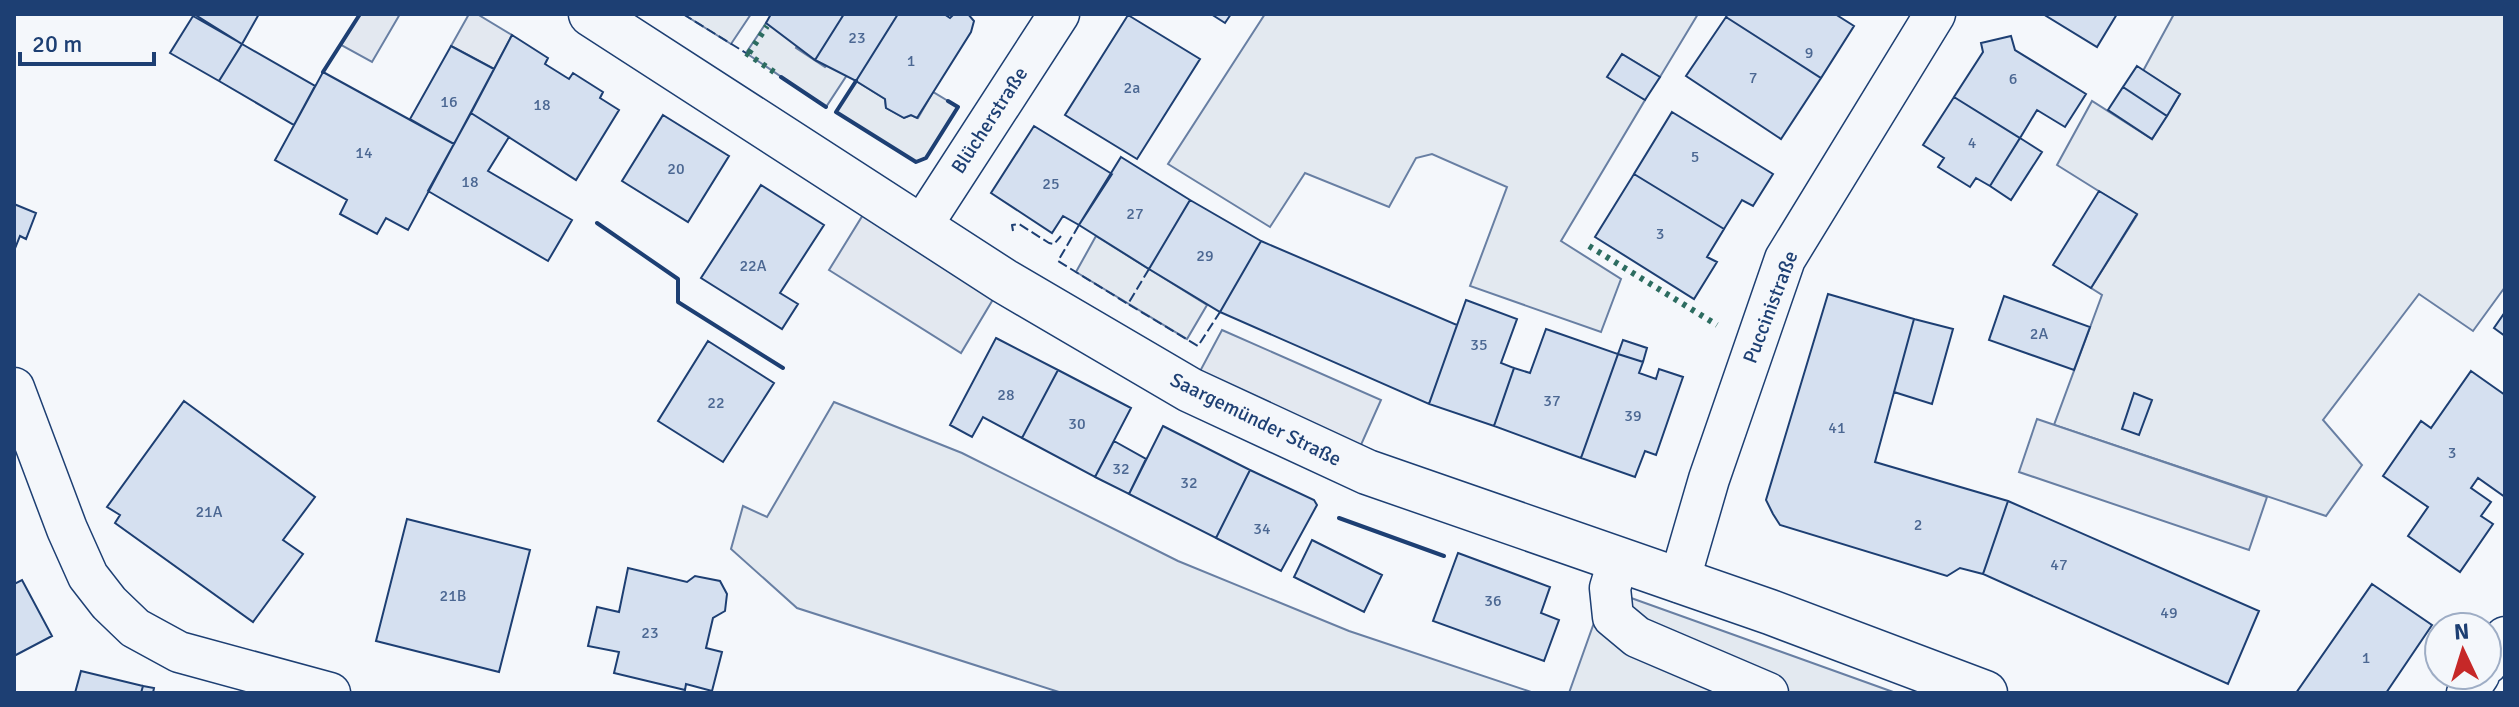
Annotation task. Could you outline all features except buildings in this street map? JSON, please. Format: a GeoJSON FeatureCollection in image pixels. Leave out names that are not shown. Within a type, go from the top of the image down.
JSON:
{"type":"FeatureCollection","features":[{"type":"Feature","properties":{"kind":"street","name":"Saargemünder Straße"},"geometry":{"type":"LineString","coordinates":[[591,14],[921,227],[1131,357],[1255,421],[1367,472],[1985,693]]}},
{"type":"Feature","properties":{"kind":"street","name":"Blücherstraße"},"geometry":{"type":"LineString","coordinates":[[921,227],[1059,14]]}},
{"type":"Feature","properties":{"kind":"street","name":"Puccinistraße"},"geometry":{"type":"LineString","coordinates":[[1679,582],[1709,479],[1785,259],[1935,14]]}},
{"type":"Feature","properties":{"kind":"street"},"geometry":{"type":"LineString","coordinates":[[14,388],[67,529],[88,576],[109,603],[135,628],[179,652],[330,693]]}},
{"type":"Feature","properties":{"kind":"street"},"geometry":{"type":"LineString","coordinates":[[1618,562],[1610,588],[1613,617],[1637,637],[1768,693]]}},
{"type":"Feature","properties":{"kind":"shaded area"},"geometry":{"type":"Polygon","coordinates":[[[360,14],[400,14],[372,62],[341,45],[360,14]]]}},
{"type":"Feature","properties":{"kind":"shaded area"},"geometry":{"type":"Polygon","coordinates":[[[469,14],[477,14],[512,35],[494,69],[451,46],[469,14]]]}},
{"type":"Feature","properties":{"kind":"shaded area"},"geometry":{"type":"Polygon","coordinates":[[[683,14],[751,14],[731,44],[683,14]]]}},
{"type":"Feature","properties":{"kind":"shaded area"},"geometry":{"type":"Polygon","coordinates":[[[1265,14],[1698,14],[1660,77],[1622,54],[1608,77],[1645,100],[1561,241],[1621,279],[1601,332],[1470,286],[1507,187],[1432,154],[1416,158],[1389,207],[1305,173],[1270,227],[1168,164],[1265,14]]]}},
{"type":"Feature","properties":{"kind":"shaded area"},"geometry":{"type":"Polygon","coordinates":[[[2174,14],[2505,14],[2505,287],[2473,331],[2419,294],[2323,420],[2362,465],[2326,516],[2054,425],[2102,295],[2091,288],[2137,215],[2057,165],[2092,101],[2152,139],[2180,94],[2143,71],[2174,14]]]}},
{"type":"Feature","properties":{"kind":"shaded area"},"geometry":{"type":"Polygon","coordinates":[[[766,23],[825,67],[829,64],[847,75],[826,107],[746,53],[766,23]]]}},
{"type":"Feature","properties":{"kind":"shaded area"},"geometry":{"type":"Polygon","coordinates":[[[856,81],[885,99],[886,108],[904,118],[911,115],[918,118],[933,92],[958,107],[926,158],[916,162],[836,112],[856,81]]]}},
{"type":"Feature","properties":{"kind":"shaded area"},"geometry":{"type":"Polygon","coordinates":[[[874,197],[1004,281],[961,353],[829,270],[874,197]]]}},
{"type":"Feature","properties":{"kind":"shaded area"},"geometry":{"type":"Polygon","coordinates":[[[1096,236],[1207,305],[1187,339],[1076,272],[1096,236]]]}},
{"type":"Feature","properties":{"kind":"shaded area"},"geometry":{"type":"Polygon","coordinates":[[[1222,330],[1381,400],[1352,465],[1190,390],[1222,330]]]}},
{"type":"Feature","properties":{"kind":"shaded area"},"geometry":{"type":"Polygon","coordinates":[[[834,402],[962,453],[1178,561],[1349,631],[1534,693],[1062,693],[797,608],[731,549],[743,506],[767,517],[834,402]]]}},
{"type":"Feature","properties":{"kind":"shaded area"},"geometry":{"type":"Polygon","coordinates":[[[2037,419],[2267,497],[2249,550],[2019,472],[2037,419]]]}},
{"type":"Feature","properties":{"kind":"shaded area"},"geometry":{"type":"Polygon","coordinates":[[[1606,589],[1896,693],[1569,693],[1606,589]]]}},
{"type":"Feature","properties":{"kind":"hedge"},"geometry":{"type":"LineString","coordinates":[[749,53],[767,26]]}},
{"type":"Feature","properties":{"kind":"hedge"},"geometry":{"type":"LineString","coordinates":[[746,53],[774,72]]}},
{"type":"Feature","properties":{"kind":"hedge"},"geometry":{"type":"LineString","coordinates":[[1589,246],[1717,325]]}},
{"type":"Feature","properties":{"kind":"fence"},"geometry":{"type":"LineString","coordinates":[[683,14],[746,53]]}},
{"type":"Feature","properties":{"kind":"fence"},"geometry":{"type":"LineString","coordinates":[[1013,231],[1012,225],[1019,224],[1054,244],[1061,236]]}},
{"type":"Feature","properties":{"kind":"fence"},"geometry":{"type":"LineString","coordinates":[[1079,225],[1058,261],[1128,304]]}},
{"type":"Feature","properties":{"kind":"fence"},"geometry":{"type":"LineString","coordinates":[[1149,269],[1128,304],[1198,346],[1220,312]]}},
{"type":"Feature","properties":{"kind":"wall"},"geometry":{"type":"LineString","coordinates":[[323,72],[360,14]]}},
{"type":"Feature","properties":{"kind":"wall"},"geometry":{"type":"LineString","coordinates":[[781,77],[826,107]]}},
{"type":"Feature","properties":{"kind":"wall"},"geometry":{"type":"LineString","coordinates":[[856,81],[836,112],[916,162],[926,158],[958,107],[948,101]]}},
{"type":"Feature","properties":{"kind":"wall"},"geometry":{"type":"LineString","coordinates":[[597,223],[678,279],[678,302],[783,368]]}},
{"type":"Feature","properties":{"kind":"wall"},"geometry":{"type":"LineString","coordinates":[[1339,518],[1444,556]]}}]}
